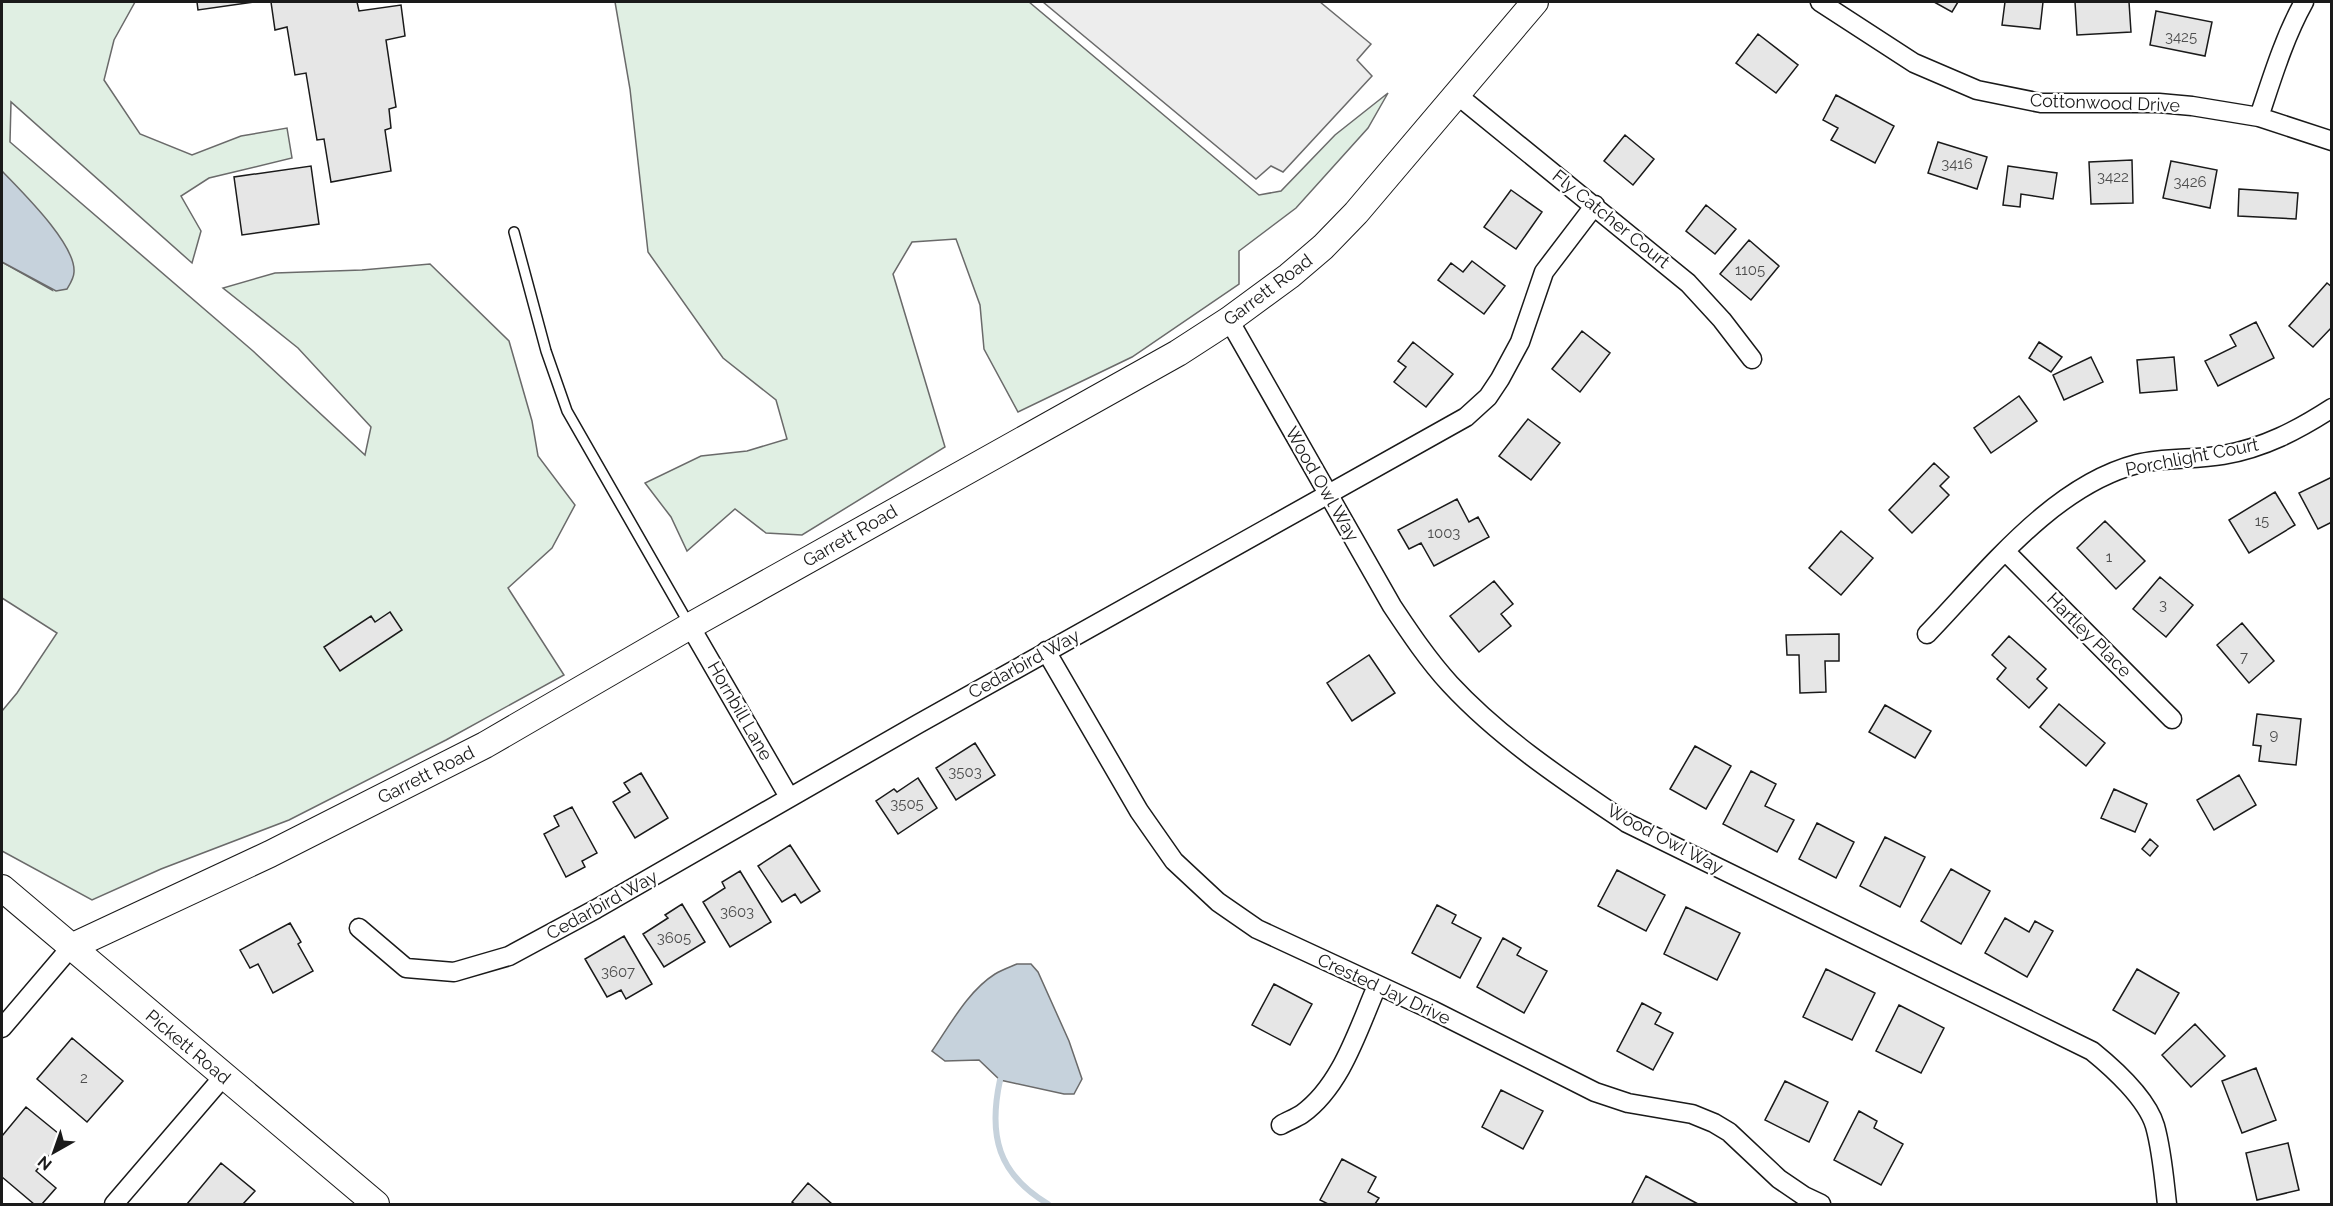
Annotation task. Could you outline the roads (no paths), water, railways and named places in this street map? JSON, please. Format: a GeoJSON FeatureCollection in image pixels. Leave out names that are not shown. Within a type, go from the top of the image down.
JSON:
{"type":"FeatureCollection","features":[{"type":"Feature","properties":{"kind":"street","name":"Garrett Road"},"geometry":{"type":"LineString","coordinates":[[71,946],[270,854],[485,745],[690,626],[1178,353],[1229,320],[1289,276],[1323,247],[1356,213],[1535,2]]}},
{"type":"Feature","properties":{"kind":"street","name":"Cottonwood Drive"},"geometry":{"type":"LineString","coordinates":[[1825,2],[1886,46],[1914,63],[1977,90],[2041,103],[2159,103],[2259,117],[2331,141]]}},
{"type":"Feature","properties":{"kind":"street"},"geometry":{"type":"LineString","coordinates":[[2259,117],[2293,21],[2304,2]]}},
{"type":"Feature","properties":{"kind":"street","name":"Fly Catcher Court"},"geometry":{"type":"LineString","coordinates":[[1456,94],[1688,283],[1722,320],[1752,359]]}},
{"type":"Feature","properties":{"kind":"street","name":"Cedarbird Way"},"geometry":{"type":"LineString","coordinates":[[359,928],[406,968],[454,972],[509,956],[596,909],[1046,651],[1466,417],[1488,397],[1520,342],[1544,272],[1595,205]]}},
{"type":"Feature","properties":{"kind":"street","name":"Wood Owl Way"},"geometry":{"type":"LineString","coordinates":[[1229,320],[1392,606],[1416,643],[1450,684],[1485,718],[1562,779],[1627,823],[2092,1051],[2112,1066],[2133,1089],[2155,1123],[2164,1170],[2167,1204]]}},
{"type":"Feature","properties":{"kind":"street","name":"Porchlight Court"},"geometry":{"type":"LineString","coordinates":[[1927,634],[2048,511],[2080,488],[2109,474],[2146,462],[2223,455],[2249,449],[2278,439],[2331,408]]}},
{"type":"Feature","properties":{"kind":"street","name":"Hartley Place"},"geometry":{"type":"LineString","coordinates":[[2006,552],[2172,719]]}},
{"type":"Feature","properties":{"kind":"street","name":"Hornbill Lane"},"geometry":{"type":"LineString","coordinates":[[690,626],[789,797]]}},
{"type":"Feature","properties":{"kind":"street","name":"Crested Jay Drive"},"geometry":{"type":"LineString","coordinates":[[1046,651],[1139,811],[1174,861],[1218,902],[1257,929],[1441,1015],[1595,1092],[1628,1103],[1692,1114],[1714,1123],[1729,1132],[1779,1179],[1804,1196],[1821,1204]]}},
{"type":"Feature","properties":{"kind":"street","name":"Pickett Road"},"geometry":{"type":"LineString","coordinates":[[2,888],[376,1204]]}},
{"type":"Feature","properties":{"kind":"street"},"geometry":{"type":"LineString","coordinates":[[2,1028],[71,946]]}},
{"type":"Feature","properties":{"kind":"street"},"geometry":{"type":"LineString","coordinates":[[1281,1125],[1302,1114],[1319,1098],[1339,1072],[1377,986]]}},
{"type":"Feature","properties":{"kind":"street"},"geometry":{"type":"LineString","coordinates":[[114,1204],[223,1077]]}},
{"type":"Feature","properties":{"kind":"lane"},"geometry":{"type":"LineString","coordinates":[[514,232],[546,351],[567,411],[690,626]]}},
{"type":"Feature","properties":{"kind":"waterway"},"geometry":{"type":"LineString","coordinates":[[1000,1080],[995,1119],[1001,1152],[1018,1180],[1048,1204]]}}]}
